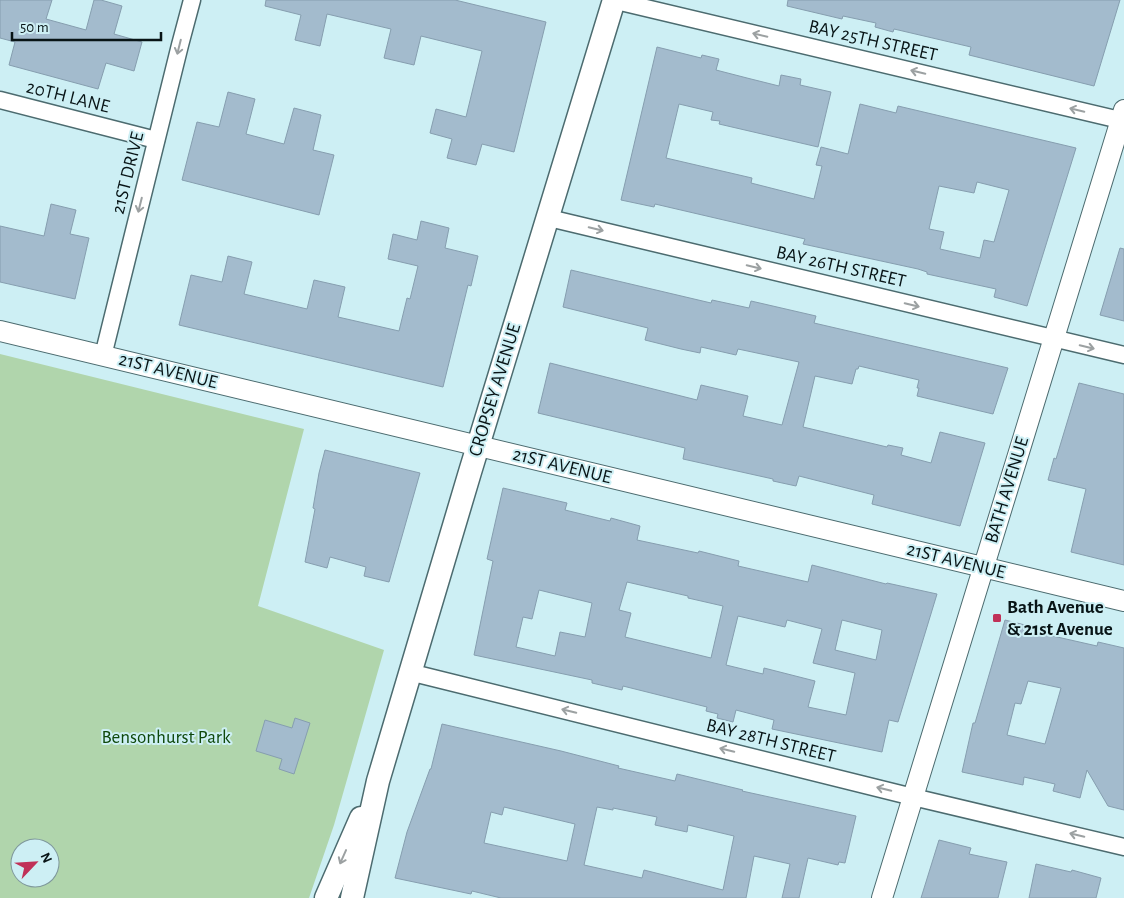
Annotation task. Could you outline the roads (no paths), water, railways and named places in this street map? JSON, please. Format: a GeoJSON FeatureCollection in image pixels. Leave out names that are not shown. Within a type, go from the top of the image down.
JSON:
{"type":"FeatureCollection","features":[{"type":"Feature","properties":{"kind":"main road","name":"CROPSEY AVENUE"},"geometry":{"type":"LineString","coordinates":[[354,898],[378,781],[409,672],[614,0]]}},
{"type":"Feature","properties":{"kind":"main road","name":"CROPSEY AVENUE"},"geometry":{"type":"LineString","coordinates":[[327,894],[378,781]]}},
{"type":"Feature","properties":{"kind":"street","name":"21ST DRIVE"},"geometry":{"type":"LineString","coordinates":[[103,356],[192,0]]}},
{"type":"Feature","properties":{"kind":"street","name":"BAY 25TH STREET"},"geometry":{"type":"LineString","coordinates":[[614,0],[1123,117]]}},
{"type":"Feature","properties":{"kind":"street","name":"20TH LANE"},"geometry":{"type":"LineString","coordinates":[[0,100],[156,140]]}},
{"type":"Feature","properties":{"kind":"street","name":"BATH AVENUE"},"geometry":{"type":"LineString","coordinates":[[882,898],[1123,117]]}},
{"type":"Feature","properties":{"kind":"street","name":"BAY 26TH STREET"},"geometry":{"type":"LineString","coordinates":[[549,218],[1124,355]]}},
{"type":"Feature","properties":{"kind":"street","name":"21ST AVENUE"},"geometry":{"type":"LineString","coordinates":[[0,331],[1124,601]]}},
{"type":"Feature","properties":{"kind":"street","name":"BAY 28TH STREET"},"geometry":{"type":"LineString","coordinates":[[409,672],[913,797],[1124,847]]}},
{"type":"Feature","properties":{"kind":"street"},"geometry":{"type":"LineString","coordinates":[[327,894],[354,898]]}},
{"type":"Feature","properties":{"kind":"place","name":"Bath Avenue & 21st Avenue"},"geometry":{"type":"Point","coordinates":[997,618]}},
{"type":"Feature","properties":{"kind":"park label","name":"Bensonhurst Park"},"geometry":{"type":"Point","coordinates":[166,737]}}]}
